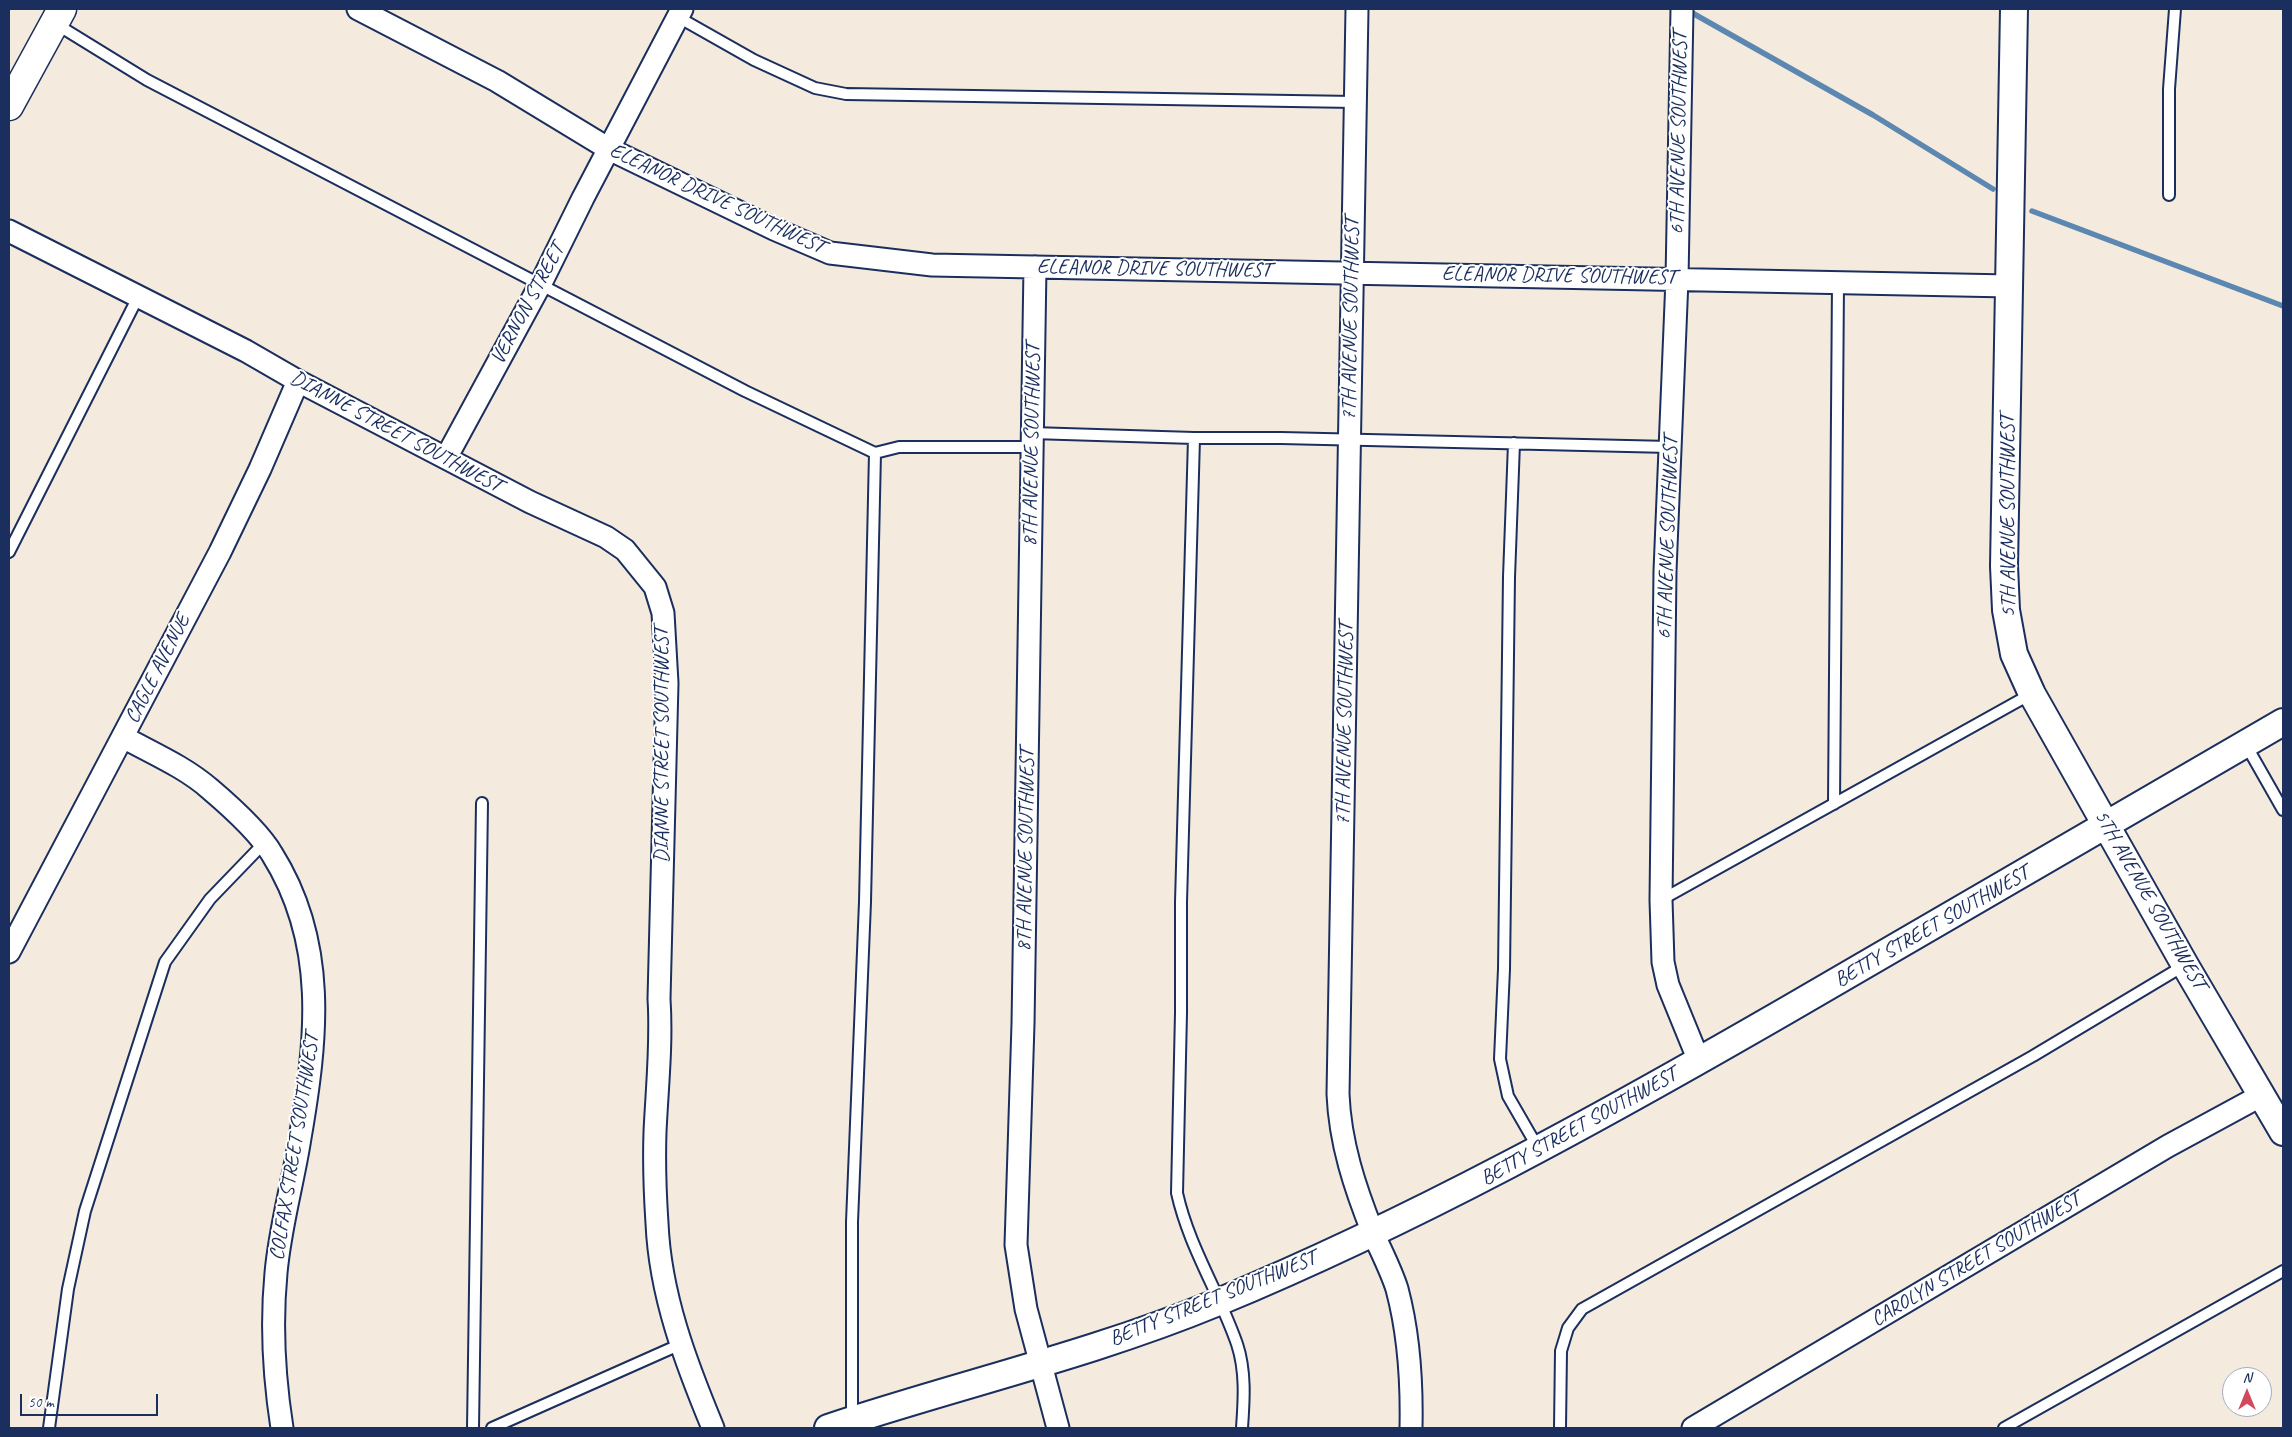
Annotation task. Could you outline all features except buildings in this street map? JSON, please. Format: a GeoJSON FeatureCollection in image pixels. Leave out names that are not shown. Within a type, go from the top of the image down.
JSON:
{"type":"FeatureCollection","features":[{"type":"Feature","properties":{"kind":"main road"},"geometry":{"type":"LineString","coordinates":[[9,106],[59,16]]}},
{"type":"Feature","properties":{"kind":"street","name":"ELEANOR DRIVE SOUTHWEST"},"geometry":{"type":"LineString","coordinates":[[358,9],[496,82],[609,149],[774,229],[830,253],[932,265],[2010,286]]}},
{"type":"Feature","properties":{"kind":"street","name":"7TH AVENUE SOUTHWEST"},"geometry":{"type":"LineString","coordinates":[[1357,9],[1338,1094],[1343,1142],[1357,1191],[1396,1287],[1401,1308],[1409,1349],[1412,1397],[1411,1428]]}},
{"type":"Feature","properties":{"kind":"street","name":"6TH AVENUE SOUTHWEST"},"geometry":{"type":"LineString","coordinates":[[1682,9],[1676,279],[1665,571],[1661,900],[1663,962],[1668,985],[1698,1061]]}},
{"type":"Feature","properties":{"kind":"street","name":"5TH AVENUE SOUTHWEST"},"geometry":{"type":"LineString","coordinates":[[2014,9],[2004,566],[2006,610],[2014,654],[2032,694],[2185,965],[2283,1132]]}},
{"type":"Feature","properties":{"kind":"street","name":"VERNON STREET"},"geometry":{"type":"LineString","coordinates":[[446,458],[540,285],[583,198],[680,13]]}},
{"type":"Feature","properties":{"kind":"street","name":"DIANNE STREET SOUTHWEST"},"geometry":{"type":"LineString","coordinates":[[9,231],[246,351],[298,381],[530,502],[606,536],[625,550],[655,587],[663,613],[667,684],[659,980],[660,1021],[655,1133],[657,1216],[662,1270],[672,1315],[713,1428]]}},
{"type":"Feature","properties":{"kind":"street","name":"8TH AVENUE SOUTHWEST"},"geometry":{"type":"LineString","coordinates":[[1036,267],[1023,1024],[1016,1245],[1021,1288],[1058,1428]]}},
{"type":"Feature","properties":{"kind":"street","name":"CAGLE AVENUE"},"geometry":{"type":"LineString","coordinates":[[9,952],[220,552],[260,469],[298,381]]}},
{"type":"Feature","properties":{"kind":"street","name":"BETTY STREET SOUTHWEST"},"geometry":{"type":"LineString","coordinates":[[844,1426],[1121,1338],[1219,1302],[1471,1186],[1698,1061],[2108,826],[2283,722]]}},
{"type":"Feature","properties":{"kind":"street","name":"COLFAX STREET SOUTHWEST"},"geometry":{"type":"LineString","coordinates":[[123,737],[191,774],[210,788],[264,843],[272,854],[292,894],[307,937],[313,974],[315,1004],[312,1049],[300,1138],[276,1272],[273,1317],[274,1362],[282,1428]]}},
{"type":"Feature","properties":{"kind":"street","name":"CAROLYN STREET SOUTHWEST"},"geometry":{"type":"LineString","coordinates":[[1693,1428],[2159,1151],[2262,1095]]}},
{"type":"Feature","properties":{"kind":"lane"},"geometry":{"type":"LineString","coordinates":[[2169,195],[2169,88],[2175,9]]}},
{"type":"Feature","properties":{"kind":"lane"},"geometry":{"type":"LineString","coordinates":[[680,13],[754,60],[815,88],[846,94],[1355,102]]}},
{"type":"Feature","properties":{"kind":"lane"},"geometry":{"type":"LineString","coordinates":[[59,16],[147,80],[746,391],[875,453],[899,447],[1032,440],[1194,438],[1281,438],[1670,447]]}},
{"type":"Feature","properties":{"kind":"lane"},"geometry":{"type":"LineString","coordinates":[[1834,804],[1838,283]]}},
{"type":"Feature","properties":{"kind":"lane"},"geometry":{"type":"LineString","coordinates":[[9,552],[138,297]]}},
{"type":"Feature","properties":{"kind":"lane"},"geometry":{"type":"LineString","coordinates":[[1194,438],[1181,902],[1181,1013],[1177,1193],[1182,1216],[1195,1250],[1237,1345],[1244,1384],[1242,1428]]}},
{"type":"Feature","properties":{"kind":"lane"},"geometry":{"type":"LineString","coordinates":[[1514,443],[1509,577],[1504,969],[1500,1059],[1508,1096],[1539,1150]]}},
{"type":"Feature","properties":{"kind":"lane"},"geometry":{"type":"LineString","coordinates":[[844,1426],[865,902],[875,453]]}},
{"type":"Feature","properties":{"kind":"lane"},"geometry":{"type":"LineString","coordinates":[[1661,900],[2032,694]]}},
{"type":"Feature","properties":{"kind":"lane"},"geometry":{"type":"LineString","coordinates":[[2245,744],[2283,810]]}},
{"type":"Feature","properties":{"kind":"lane"},"geometry":{"type":"LineString","coordinates":[[473,1428],[482,803]]}},
{"type":"Feature","properties":{"kind":"lane"},"geometry":{"type":"LineString","coordinates":[[49,1428],[68,1289],[83,1220],[165,962],[210,899],[264,843]]}},
{"type":"Feature","properties":{"kind":"lane"},"geometry":{"type":"LineString","coordinates":[[1560,1428],[1560,1351],[1568,1328],[1582,1309],[2033,1056],[2185,965]]}},
{"type":"Feature","properties":{"kind":"lane"},"geometry":{"type":"LineString","coordinates":[[2004,1428],[2283,1271]]}},
{"type":"Feature","properties":{"kind":"lane"},"geometry":{"type":"LineString","coordinates":[[492,1428],[681,1344]]}},
{"type":"Feature","properties":{"kind":"waterway"},"geometry":{"type":"LineString","coordinates":[[1687,10],[1873,115],[1993,189]]}},
{"type":"Feature","properties":{"kind":"waterway"},"geometry":{"type":"LineString","coordinates":[[2032,211],[2283,306]]}}]}
